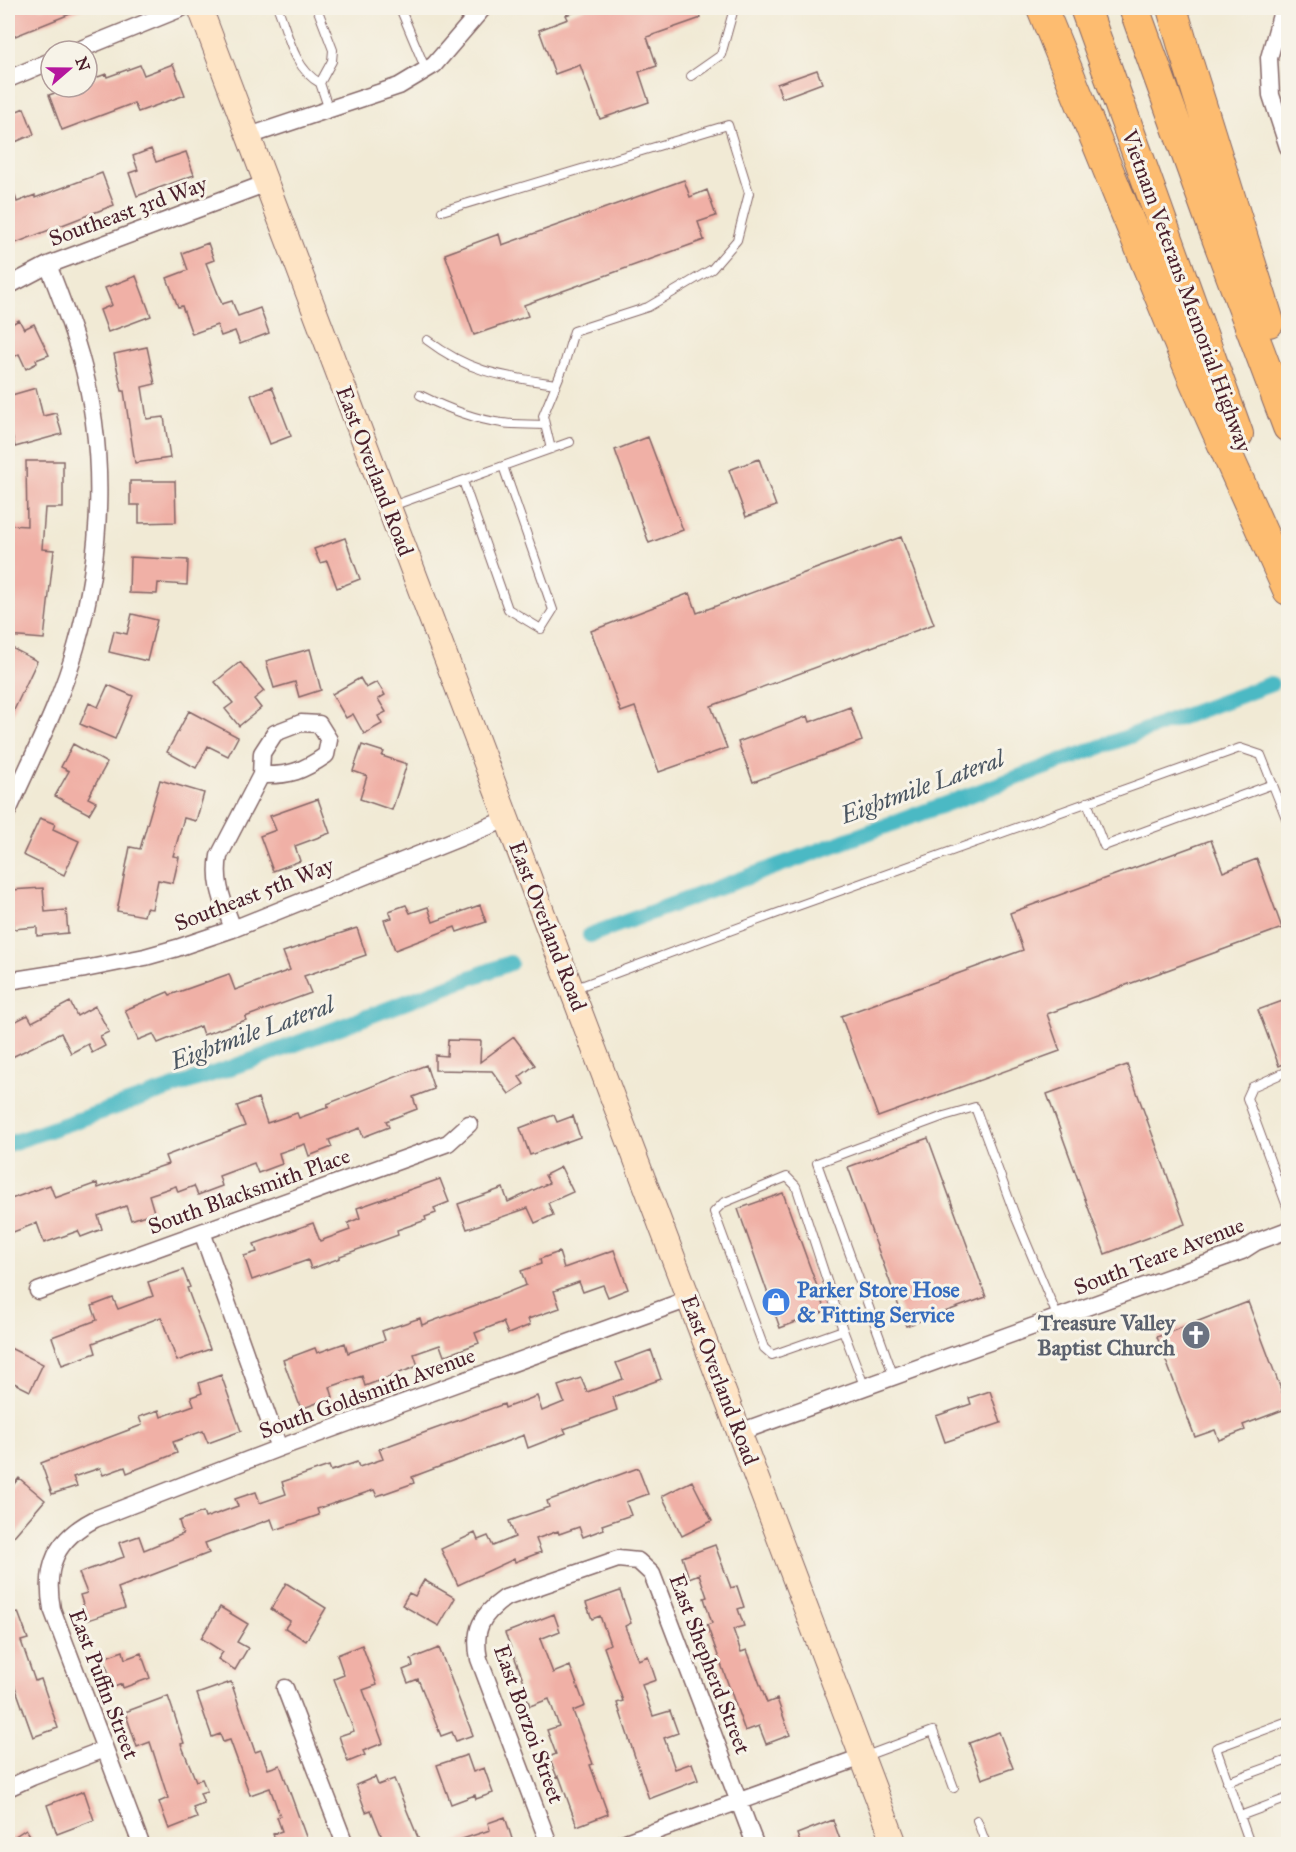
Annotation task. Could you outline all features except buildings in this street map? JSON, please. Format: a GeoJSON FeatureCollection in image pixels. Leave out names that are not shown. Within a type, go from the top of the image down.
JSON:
{"type":"FeatureCollection","features":[{"type":"Feature","properties":{"kind":"highway"},"geometry":{"type":"LineString","coordinates":[[1042,8],[1194,380],[1288,591]]}},
{"type":"Feature","properties":{"kind":"highway","name":"Vietnam Veterans Memorial Highway"},"geometry":{"type":"LineString","coordinates":[[1085,8],[1288,575]]}},
{"type":"Feature","properties":{"kind":"highway","name":"Vietnam Veterans Memorial Highway"},"geometry":{"type":"LineString","coordinates":[[1134,8],[1288,427]]}},
{"type":"Feature","properties":{"kind":"highway"},"geometry":{"type":"LineString","coordinates":[[1172,8],[1288,385]]}},
{"type":"Feature","properties":{"kind":"main road","name":"East Overland Road"},"geometry":{"type":"LineString","coordinates":[[200,8],[895,1845]]}},
{"type":"Feature","properties":{"kind":"street"},"geometry":{"type":"LineString","coordinates":[[99,42],[182,8]]}},
{"type":"Feature","properties":{"kind":"street"},"geometry":{"type":"LineString","coordinates":[[249,136],[399,86],[434,65],[483,8]]}},
{"type":"Feature","properties":{"kind":"street"},"geometry":{"type":"LineString","coordinates":[[1283,8],[1269,58],[1271,95],[1288,147]]}},
{"type":"Feature","properties":{"kind":"street"},"geometry":{"type":"LineString","coordinates":[[8,79],[39,66]]}},
{"type":"Feature","properties":{"kind":"street","name":"Southeast 3rd Way"},"geometry":{"type":"LineString","coordinates":[[8,286],[48,265],[267,183]]}},
{"type":"Feature","properties":{"kind":"street"},"geometry":{"type":"LineString","coordinates":[[8,811],[57,702],[76,649],[85,613],[96,540],[98,466],[89,392],[81,357],[64,304],[48,265]]}},
{"type":"Feature","properties":{"kind":"street"},"geometry":{"type":"LineString","coordinates":[[233,929],[217,885],[216,871],[219,856],[261,775]]}},
{"type":"Feature","properties":{"kind":"street","name":"Southeast 5th Way"},"geometry":{"type":"LineString","coordinates":[[8,981],[145,957],[233,929],[507,819]]}},
{"type":"Feature","properties":{"kind":"street","name":"South Blacksmith Place"},"geometry":{"type":"LineString","coordinates":[[38,1291],[448,1143],[469,1124]]}},
{"type":"Feature","properties":{"kind":"street","name":"South Teare Avenue"},"geometry":{"type":"LineString","coordinates":[[740,1432],[1242,1251],[1256,1242],[1288,1230]]}},
{"type":"Feature","properties":{"kind":"street"},"geometry":{"type":"LineString","coordinates":[[202,1232],[279,1448]]}},
{"type":"Feature","properties":{"kind":"street","name":"South Goldsmith Avenue"},"geometry":{"type":"LineString","coordinates":[[65,1539],[95,1519],[279,1448],[689,1299]]}},
{"type":"Feature","properties":{"kind":"street","name":"East Puffin Street"},"geometry":{"type":"LineString","coordinates":[[65,1539],[55,1555],[49,1572],[50,1599],[141,1845]]}},
{"type":"Feature","properties":{"kind":"street","name":"East Shepherd Street"},"geometry":{"type":"LineString","coordinates":[[483,1618],[492,1607],[505,1598],[618,1559],[638,1561],[652,1574],[755,1845]]}},
{"type":"Feature","properties":{"kind":"street","name":"East Borzoi Street"},"geometry":{"type":"LineString","coordinates":[[483,1618],[476,1644],[479,1659],[549,1845]]}},
{"type":"Feature","properties":{"kind":"street"},"geometry":{"type":"LineString","coordinates":[[285,1688],[345,1845]]}},
{"type":"Feature","properties":{"kind":"street"},"geometry":{"type":"LineString","coordinates":[[8,1788],[105,1749]]}},
{"type":"Feature","properties":{"kind":"street"},"geometry":{"type":"LineString","coordinates":[[620,1845],[862,1757]]}},
{"type":"Feature","properties":{"kind":"lane"},"geometry":{"type":"LineString","coordinates":[[278,8],[300,66],[310,78],[320,83],[329,110]]}},
{"type":"Feature","properties":{"kind":"lane"},"geometry":{"type":"LineString","coordinates":[[317,8],[333,50],[332,61],[320,83]]}},
{"type":"Feature","properties":{"kind":"lane"},"geometry":{"type":"LineString","coordinates":[[400,8],[426,70]]}},
{"type":"Feature","properties":{"kind":"lane"},"geometry":{"type":"LineString","coordinates":[[691,76],[721,55],[733,12],[731,8]]}},
{"type":"Feature","properties":{"kind":"lane"},"geometry":{"type":"LineString","coordinates":[[442,212],[728,125],[749,193],[737,240],[712,269],[648,307],[574,331],[543,416],[551,449]]}},
{"type":"Feature","properties":{"kind":"lane"},"geometry":{"type":"LineString","coordinates":[[427,340],[447,355],[470,367],[501,376],[556,384]]}},
{"type":"Feature","properties":{"kind":"lane"},"geometry":{"type":"LineString","coordinates":[[420,395],[447,408],[482,419],[504,423],[545,425]]}},
{"type":"Feature","properties":{"kind":"lane"},"geometry":{"type":"LineString","coordinates":[[389,508],[570,442]]}},
{"type":"Feature","properties":{"kind":"lane"},"geometry":{"type":"LineString","coordinates":[[463,481],[508,609],[541,629],[553,610],[503,466]]}},
{"type":"Feature","properties":{"kind":"lane"},"geometry":{"type":"LineString","coordinates":[[572,990],[786,910],[1240,748],[1261,755],[1288,823]]}},
{"type":"Feature","properties":{"kind":"lane"},"geometry":{"type":"LineString","coordinates":[[1087,802],[1104,846],[1273,784]]}},
{"type":"Feature","properties":{"kind":"lane"},"geometry":{"type":"LineString","coordinates":[[1288,1071],[1252,1088],[1247,1098],[1288,1209]]}},
{"type":"Feature","properties":{"kind":"lane"},"geometry":{"type":"LineString","coordinates":[[894,1378],[817,1163],[944,1116],[975,1107],[1016,1218],[1058,1318]]}},
{"type":"Feature","properties":{"kind":"lane"},"geometry":{"type":"LineString","coordinates":[[843,1330],[772,1355],[764,1348],[714,1212],[723,1203],[787,1177],[796,1186],[843,1330],[865,1388]]}},
{"type":"Feature","properties":{"kind":"lane"},"geometry":{"type":"LineString","coordinates":[[1279,1183],[1288,1179]]}},
{"type":"Feature","properties":{"kind":"lane"},"geometry":{"type":"LineString","coordinates":[[1250,1845],[1216,1748],[1288,1721]]}},
{"type":"Feature","properties":{"kind":"lane"},"geometry":{"type":"LineString","coordinates":[[862,1757],[933,1731],[954,1788]]}},
{"type":"Feature","properties":{"kind":"lane"},"geometry":{"type":"LineString","coordinates":[[1227,1782],[1288,1760]]}},
{"type":"Feature","properties":{"kind":"lane"},"geometry":{"type":"LineString","coordinates":[[1240,1816],[1288,1798]]}},
{"type":"Feature","properties":{"kind":"lane"},"geometry":{"type":"LineString","coordinates":[[977,1820],[986,1845]]}},
{"type":"Feature","properties":{"kind":"waterway","name":"Eightmile Lateral"},"geometry":{"type":"LineString","coordinates":[[590,935],[1271,684]]}},
{"type":"Feature","properties":{"kind":"waterway","name":"Eightmile Lateral"},"geometry":{"type":"LineString","coordinates":[[8,1144],[250,1061],[510,963]]}},
{"type":"Feature","properties":{"kind":"place","name":"Parker Store Hose & Fitting Service"},"geometry":{"type":"Point","coordinates":[776,1302]}},
{"type":"Feature","properties":{"kind":"place","name":"Treasure Valley Baptist Church"},"geometry":{"type":"Point","coordinates":[1196,1335]}}]}
